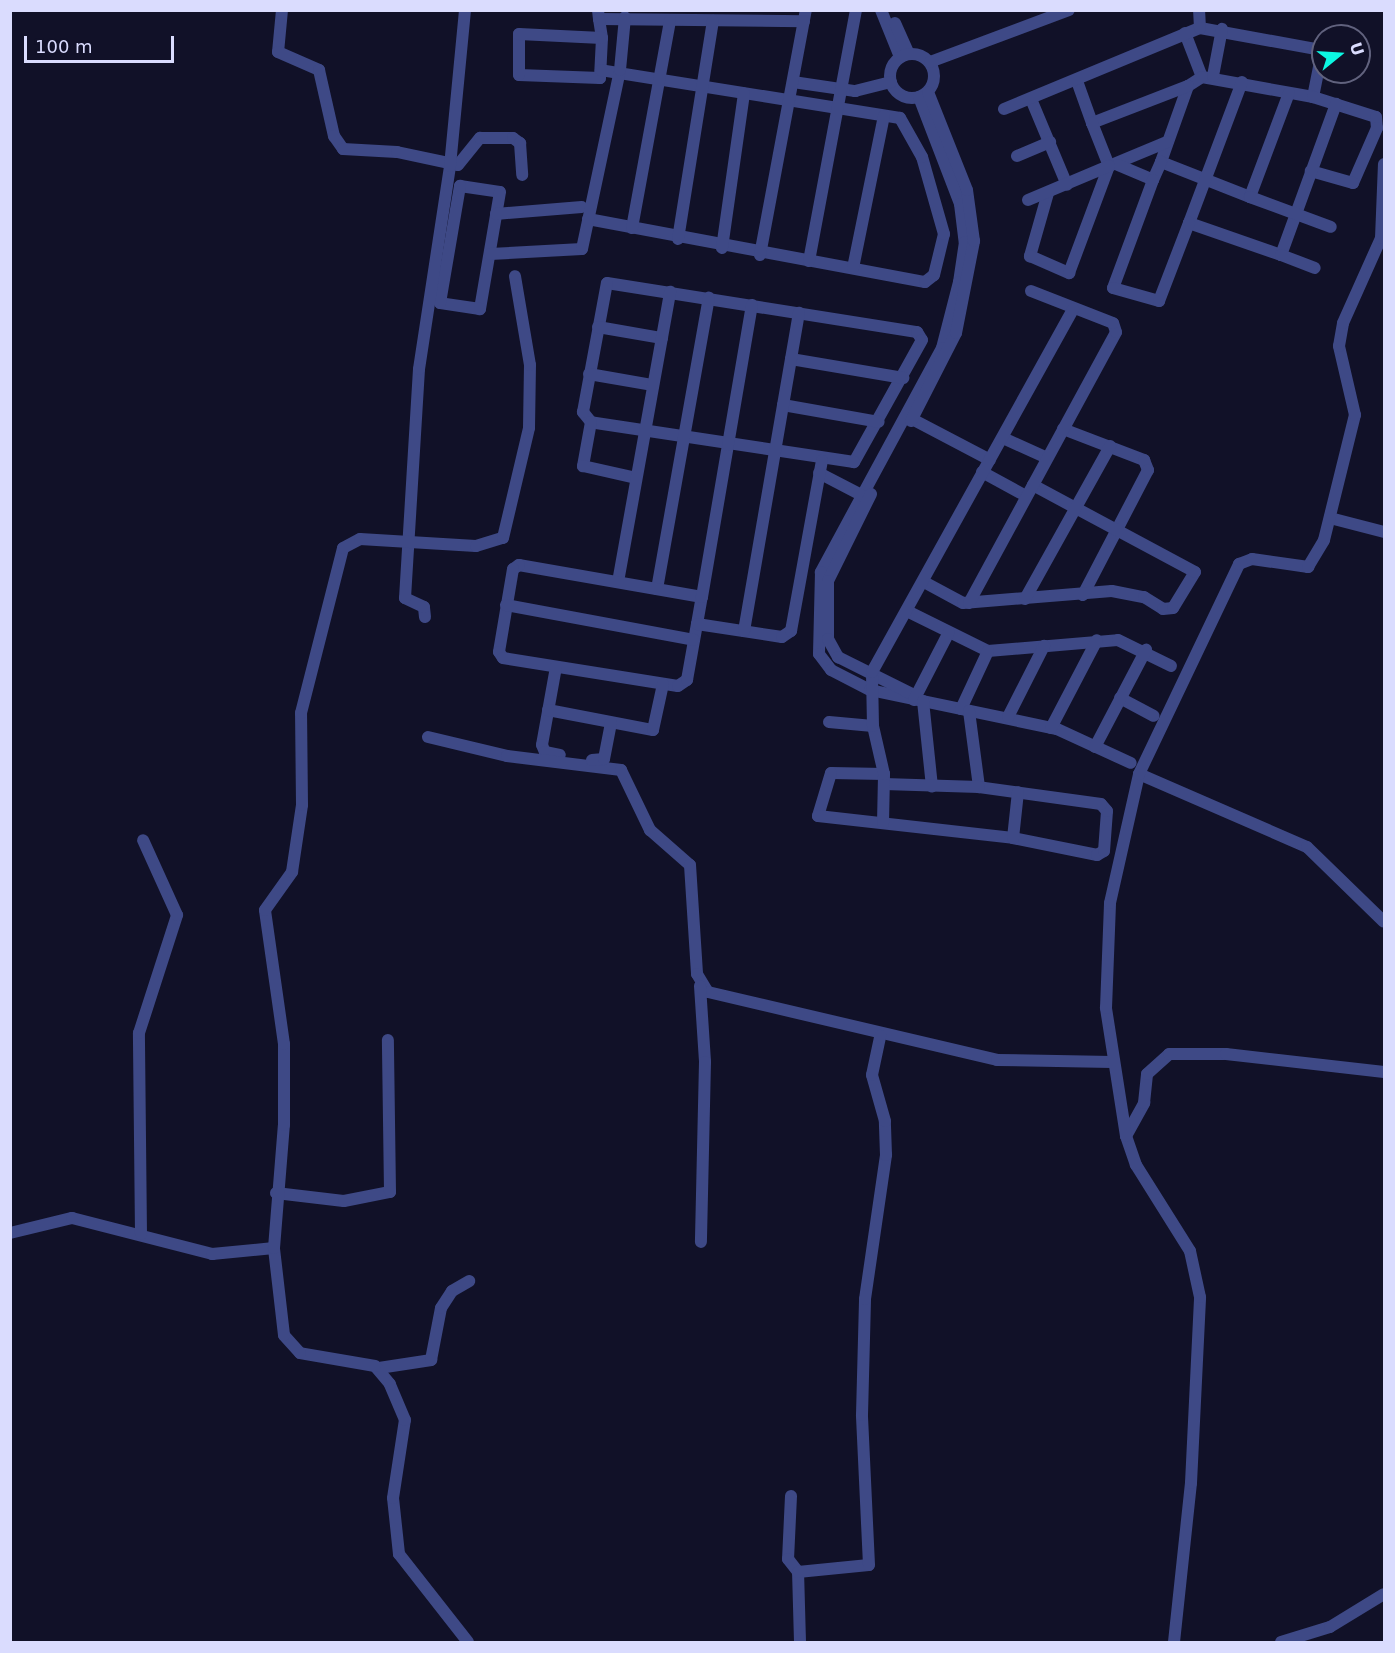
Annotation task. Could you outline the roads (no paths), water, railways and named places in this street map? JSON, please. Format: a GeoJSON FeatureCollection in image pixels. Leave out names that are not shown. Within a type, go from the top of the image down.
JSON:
{"type":"FeatureCollection","features":[{"type":"Feature","properties":{"kind":"street"},"geometry":{"type":"LineString","coordinates":[[282,10],[278,52],[319,70],[339,146],[397,152],[450,166],[462,164],[484,136],[519,139],[522,175]]}},
{"type":"Feature","properties":{"kind":"street"},"geometry":{"type":"LineString","coordinates":[[425,617],[423,607],[405,598],[411,541],[419,369],[450,166],[465,10]]}},
{"type":"Feature","properties":{"kind":"street"},"geometry":{"type":"LineString","coordinates":[[809,261],[855,10]]}},
{"type":"Feature","properties":{"kind":"street"},"geometry":{"type":"LineString","coordinates":[[881,10],[904,56]]}},
{"type":"Feature","properties":{"kind":"street"},"geometry":{"type":"LineString","coordinates":[[889,10],[904,56]]}},
{"type":"Feature","properties":{"kind":"street"},"geometry":{"type":"LineString","coordinates":[[904,56],[930,62],[1069,10]]}},
{"type":"Feature","properties":{"kind":"street"},"geometry":{"type":"LineString","coordinates":[[1198,10],[1200,28]]}},
{"type":"Feature","properties":{"kind":"street"},"geometry":{"type":"LineString","coordinates":[[489,254],[582,249],[633,14]]}},
{"type":"Feature","properties":{"kind":"street"},"geometry":{"type":"LineString","coordinates":[[602,39],[519,34],[519,75],[600,78],[602,39],[598,15],[633,14],[670,20],[713,21],[805,16],[760,255]]}},
{"type":"Feature","properties":{"kind":"street"},"geometry":{"type":"LineString","coordinates":[[632,228],[670,20]]}},
{"type":"Feature","properties":{"kind":"street"},"geometry":{"type":"LineString","coordinates":[[678,239],[713,21]]}},
{"type":"Feature","properties":{"kind":"street"},"geometry":{"type":"LineString","coordinates":[[1004,109],[1077,81],[1200,28],[1222,30],[1316,50],[1322,57],[1313,97]]}},
{"type":"Feature","properties":{"kind":"street"},"geometry":{"type":"LineString","coordinates":[[1208,76],[1222,30]]}},
{"type":"Feature","properties":{"kind":"street"},"geometry":{"type":"LineString","coordinates":[[1185,33],[1208,76]]}},
{"type":"Feature","properties":{"kind":"street"},"geometry":{"type":"LineString","coordinates":[[904,56],[892,68],[891,82],[899,94],[924,94]]}},
{"type":"Feature","properties":{"kind":"street"},"geometry":{"type":"LineString","coordinates":[[924,94],[935,77],[930,62]]}},
{"type":"Feature","properties":{"kind":"street"},"geometry":{"type":"LineString","coordinates":[[588,219],[760,255],[929,281],[944,234],[911,129],[900,118],[702,87],[620,70],[601,70]]}},
{"type":"Feature","properties":{"kind":"street"},"geometry":{"type":"LineString","coordinates":[[1092,123],[1208,76],[1313,97],[1370,114],[1377,128],[1353,183],[1311,171]]}},
{"type":"Feature","properties":{"kind":"street"},"geometry":{"type":"LineString","coordinates":[[1077,81],[1092,123],[1114,166],[1153,180]]}},
{"type":"Feature","properties":{"kind":"street"},"geometry":{"type":"LineString","coordinates":[[793,82],[839,89],[891,82]]}},
{"type":"Feature","properties":{"kind":"street"},"geometry":{"type":"LineString","coordinates":[[1188,86],[1115,290],[1159,301],[1242,82]]}},
{"type":"Feature","properties":{"kind":"street"},"geometry":{"type":"LineString","coordinates":[[1250,197],[1289,93]]}},
{"type":"Feature","properties":{"kind":"street"},"geometry":{"type":"LineString","coordinates":[[722,248],[744,94]]}},
{"type":"Feature","properties":{"kind":"street"},"geometry":{"type":"LineString","coordinates":[[924,94],[967,190],[974,241],[956,333],[912,419],[821,572],[816,624],[826,666],[870,690],[1008,717],[1051,728],[1095,747],[1135,769],[1307,847],[1384,922]]}},
{"type":"Feature","properties":{"kind":"street"},"geometry":{"type":"LineString","coordinates":[[918,699],[872,672],[838,657],[826,620],[830,572],[865,496],[942,348],[962,262],[960,204],[924,94]]}},
{"type":"Feature","properties":{"kind":"street"},"geometry":{"type":"LineString","coordinates":[[1031,99],[1067,185]]}},
{"type":"Feature","properties":{"kind":"street"},"geometry":{"type":"LineString","coordinates":[[1281,255],[1336,104]]}},
{"type":"Feature","properties":{"kind":"street"},"geometry":{"type":"LineString","coordinates":[[853,268],[884,116]]}},
{"type":"Feature","properties":{"kind":"street"},"geometry":{"type":"LineString","coordinates":[[1017,156],[1050,142]]}},
{"type":"Feature","properties":{"kind":"street"},"geometry":{"type":"LineString","coordinates":[[1028,200],[1167,142]]}},
{"type":"Feature","properties":{"kind":"street"},"geometry":{"type":"LineString","coordinates":[[1161,162],[1331,227]]}},
{"type":"Feature","properties":{"kind":"street"},"geometry":{"type":"LineString","coordinates":[[1174,1642],[1191,1483],[1200,1297],[1190,1251],[1136,1165],[1126,1136],[1112,1062],[1106,1008],[1110,903],[1135,769],[1239,564],[1252,559],[1308,567],[1330,518],[1355,415],[1339,346],[1343,322],[1381,238],[1384,164]]}},
{"type":"Feature","properties":{"kind":"street"},"geometry":{"type":"LineString","coordinates":[[1048,193],[1030,256],[1070,273],[1114,166]]}},
{"type":"Feature","properties":{"kind":"street"},"geometry":{"type":"LineString","coordinates":[[460,186],[500,192],[496,214],[480,309],[441,303],[460,186]]}},
{"type":"Feature","properties":{"kind":"street"},"geometry":{"type":"LineString","coordinates":[[496,214],[582,207]]}},
{"type":"Feature","properties":{"kind":"street"},"geometry":{"type":"LineString","coordinates":[[1189,223],[1315,268]]}},
{"type":"Feature","properties":{"kind":"street"},"geometry":{"type":"LineString","coordinates":[[469,1281],[452,1291],[441,1308],[430,1360],[379,1368],[310,1356],[290,1346],[274,1248],[276,1196],[284,1125],[284,1044],[266,910],[292,872],[302,805],[304,697],[343,548],[360,539],[476,546],[503,538],[529,428],[530,366],[515,276]]}},
{"type":"Feature","properties":{"kind":"street"},"geometry":{"type":"LineString","coordinates":[[820,467],[858,460],[919,349],[917,332],[607,283],[582,412],[591,422],[775,453],[820,467],[865,496]]}},
{"type":"Feature","properties":{"kind":"street"},"geometry":{"type":"LineString","coordinates":[[969,603],[1116,332],[1113,323],[1072,309],[1031,291]]}},
{"type":"Feature","properties":{"kind":"street"},"geometry":{"type":"LineString","coordinates":[[618,582],[670,292]]}},
{"type":"Feature","properties":{"kind":"street"},"geometry":{"type":"LineString","coordinates":[[657,589],[709,298]]}},
{"type":"Feature","properties":{"kind":"street"},"geometry":{"type":"LineString","coordinates":[[702,597],[519,565],[506,605],[500,656],[678,686],[687,680],[702,597],[752,305]]}},
{"type":"Feature","properties":{"kind":"street"},"geometry":{"type":"LineString","coordinates":[[883,823],[884,779],[873,726],[870,690],[872,672],[924,582],[1072,309]]}},
{"type":"Feature","properties":{"kind":"street"},"geometry":{"type":"LineString","coordinates":[[744,631],[800,313]]}},
{"type":"Feature","properties":{"kind":"street"},"geometry":{"type":"LineString","coordinates":[[598,327],[662,338]]}},
{"type":"Feature","properties":{"kind":"street"},"geometry":{"type":"LineString","coordinates":[[791,359],[903,378]]}},
{"type":"Feature","properties":{"kind":"street"},"geometry":{"type":"LineString","coordinates":[[589,374],[653,385]]}},
{"type":"Feature","properties":{"kind":"street"},"geometry":{"type":"LineString","coordinates":[[783,405],[879,422]]}},
{"type":"Feature","properties":{"kind":"street"},"geometry":{"type":"LineString","coordinates":[[912,419],[990,460]]}},
{"type":"Feature","properties":{"kind":"street"},"geometry":{"type":"LineString","coordinates":[[591,422],[583,466],[636,477]]}},
{"type":"Feature","properties":{"kind":"street"},"geometry":{"type":"LineString","coordinates":[[1063,429],[1144,460],[1148,470],[1083,594]]}},
{"type":"Feature","properties":{"kind":"street"},"geometry":{"type":"LineString","coordinates":[[1003,438],[1047,458]]}},
{"type":"Feature","properties":{"kind":"street"},"geometry":{"type":"LineString","coordinates":[[1025,599],[1074,506],[1110,446]]}},
{"type":"Feature","properties":{"kind":"street"},"geometry":{"type":"LineString","coordinates":[[697,624],[782,637],[790,631],[820,467]]}},
{"type":"Feature","properties":{"kind":"street"},"geometry":{"type":"LineString","coordinates":[[982,472],[1026,496]]}},
{"type":"Feature","properties":{"kind":"street"},"geometry":{"type":"LineString","coordinates":[[924,582],[954,601],[969,603],[1083,594],[1131,593],[1168,610],[1188,587],[1195,572],[1033,484]]}},
{"type":"Feature","properties":{"kind":"street"},"geometry":{"type":"LineString","coordinates":[[1330,518],[1384,532]]}},
{"type":"Feature","properties":{"kind":"street"},"geometry":{"type":"LineString","coordinates":[[506,605],[694,640]]}},
{"type":"Feature","properties":{"kind":"street"},"geometry":{"type":"LineString","coordinates":[[907,611],[988,651],[1097,640],[1127,641],[1172,666]]}},
{"type":"Feature","properties":{"kind":"street"},"geometry":{"type":"LineString","coordinates":[[932,787],[918,699],[949,632]]}},
{"type":"Feature","properties":{"kind":"street"},"geometry":{"type":"LineString","coordinates":[[1051,728],[1097,640]]}},
{"type":"Feature","properties":{"kind":"street"},"geometry":{"type":"LineString","coordinates":[[1008,717],[1044,646]]}},
{"type":"Feature","properties":{"kind":"street"},"geometry":{"type":"LineString","coordinates":[[1095,747],[1146,650]]}},
{"type":"Feature","properties":{"kind":"street"},"geometry":{"type":"LineString","coordinates":[[979,787],[965,710],[988,651]]}},
{"type":"Feature","properties":{"kind":"street"},"geometry":{"type":"LineString","coordinates":[[556,666],[548,710],[545,752],[602,761],[611,723]]}},
{"type":"Feature","properties":{"kind":"street"},"geometry":{"type":"LineString","coordinates":[[548,710],[653,730],[663,684]]}},
{"type":"Feature","properties":{"kind":"street"},"geometry":{"type":"LineString","coordinates":[[1120,698],[1154,716]]}},
{"type":"Feature","properties":{"kind":"street"},"geometry":{"type":"LineString","coordinates":[[829,722],[873,726]]}},
{"type":"Feature","properties":{"kind":"street"},"geometry":{"type":"LineString","coordinates":[[428,737],[507,756],[623,776],[650,830],[690,865],[705,1062],[701,1242]]}},
{"type":"Feature","properties":{"kind":"street"},"geometry":{"type":"LineString","coordinates":[[836,770],[932,787],[979,787],[1101,804],[1107,811],[1106,844],[1097,855],[1013,838],[826,819],[816,811],[836,770]]}},
{"type":"Feature","properties":{"kind":"street"},"geometry":{"type":"LineString","coordinates":[[1013,838],[1018,792]]}},
{"type":"Feature","properties":{"kind":"street"},"geometry":{"type":"LineString","coordinates":[[141,1234],[139,1033],[177,915],[143,840]]}},
{"type":"Feature","properties":{"kind":"street"},"geometry":{"type":"LineString","coordinates":[[700,986],[708,992],[880,1036],[997,1060],[1112,1062]]}},
{"type":"Feature","properties":{"kind":"street"},"geometry":{"type":"LineString","coordinates":[[798,1572],[869,1565],[862,1415],[864,1299],[886,1155],[885,1121],[872,1075],[880,1036]]}},
{"type":"Feature","properties":{"kind":"street"},"geometry":{"type":"LineString","coordinates":[[276,1196],[344,1201],[390,1192],[388,1040]]}},
{"type":"Feature","properties":{"kind":"street"},"geometry":{"type":"LineString","coordinates":[[1126,1136],[1144,1104],[1147,1074],[1169,1054],[1226,1054],[1384,1072]]}},
{"type":"Feature","properties":{"kind":"street"},"geometry":{"type":"LineString","coordinates":[[10,1233],[72,1218],[212,1254],[274,1248]]}},
{"type":"Feature","properties":{"kind":"street"},"geometry":{"type":"LineString","coordinates":[[379,1368],[405,1420],[393,1498],[399,1554],[468,1642]]}},
{"type":"Feature","properties":{"kind":"street"},"geometry":{"type":"LineString","coordinates":[[791,1496],[788,1559],[798,1572],[800,1642]]}},
{"type":"Feature","properties":{"kind":"street"},"geometry":{"type":"LineString","coordinates":[[1281,1642],[1330,1627],[1384,1594]]}}]}
